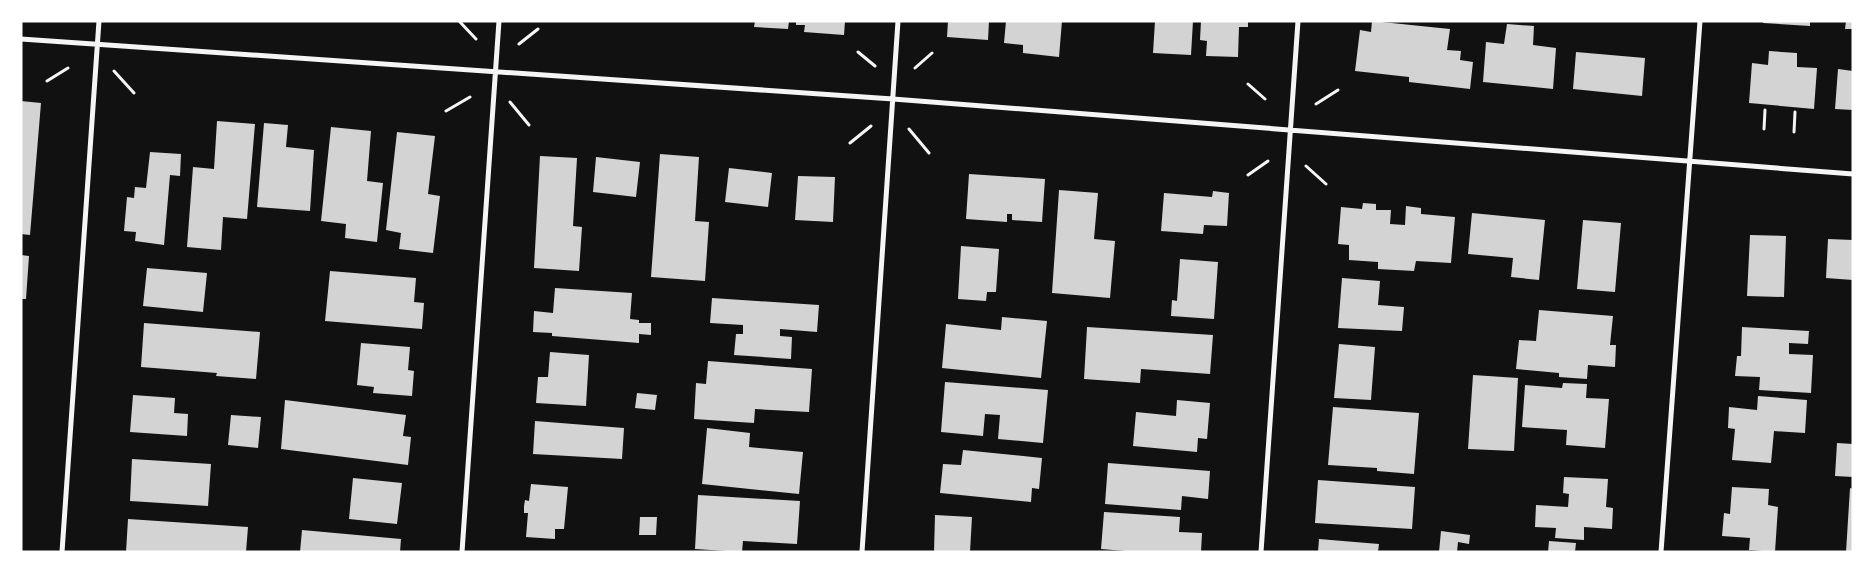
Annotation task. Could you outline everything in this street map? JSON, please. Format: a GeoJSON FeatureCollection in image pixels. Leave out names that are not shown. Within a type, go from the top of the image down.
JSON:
{"type":"FeatureCollection","features":[{"type":"Feature","properties":{"kind":"street"},"geometry":{"type":"LineString","coordinates":[[62,552],[99,21]]}},
{"type":"Feature","properties":{"kind":"street"},"geometry":{"type":"LineString","coordinates":[[462,552],[499,21]]}},
{"type":"Feature","properties":{"kind":"street"},"geometry":{"type":"LineString","coordinates":[[862,552],[898,21]]}},
{"type":"Feature","properties":{"kind":"street"},"geometry":{"type":"LineString","coordinates":[[1261,552],[1298,21]]}},
{"type":"Feature","properties":{"kind":"street"},"geometry":{"type":"LineString","coordinates":[[1661,552],[1700,21]]}},
{"type":"Feature","properties":{"kind":"street"},"geometry":{"type":"LineString","coordinates":[[21,39],[893,98],[1853,174]]}},
{"type":"Feature","properties":{"kind":"path"},"geometry":{"type":"LineString","coordinates":[[460,22],[476,39]]}},
{"type":"Feature","properties":{"kind":"path"},"geometry":{"type":"LineString","coordinates":[[519,44],[538,29]]}},
{"type":"Feature","properties":{"kind":"path"},"geometry":{"type":"LineString","coordinates":[[858,52],[875,66]]}},
{"type":"Feature","properties":{"kind":"path"},"geometry":{"type":"LineString","coordinates":[[915,68],[932,53]]}},
{"type":"Feature","properties":{"kind":"path"},"geometry":{"type":"LineString","coordinates":[[48,81],[68,68]]}},
{"type":"Feature","properties":{"kind":"path"},"geometry":{"type":"LineString","coordinates":[[114,71],[134,93]]}},
{"type":"Feature","properties":{"kind":"path"},"geometry":{"type":"LineString","coordinates":[[1248,84],[1265,99]]}},
{"type":"Feature","properties":{"kind":"path"},"geometry":{"type":"LineString","coordinates":[[1316,104],[1338,90]]}},
{"type":"Feature","properties":{"kind":"path"},"geometry":{"type":"LineString","coordinates":[[446,111],[470,97]]}},
{"type":"Feature","properties":{"kind":"path"},"geometry":{"type":"LineString","coordinates":[[510,102],[529,125]]}},
{"type":"Feature","properties":{"kind":"path"},"geometry":{"type":"LineString","coordinates":[[1764,129],[1765,110]]}},
{"type":"Feature","properties":{"kind":"path"},"geometry":{"type":"LineString","coordinates":[[1794,132],[1795,112]]}},
{"type":"Feature","properties":{"kind":"path"},"geometry":{"type":"LineString","coordinates":[[850,143],[871,126]]}},
{"type":"Feature","properties":{"kind":"path"},"geometry":{"type":"LineString","coordinates":[[909,129],[930,153]]}},
{"type":"Feature","properties":{"kind":"path"},"geometry":{"type":"LineString","coordinates":[[1248,175],[1268,161]]}},
{"type":"Feature","properties":{"kind":"path"},"geometry":{"type":"LineString","coordinates":[[1304,164],[1326,184]]}},
{"type":"Feature","properties":{"kind":"building"},"geometry":{"type":"Polygon","coordinates":[[[755,21],[789,21],[788,29],[754,27],[755,21]]]}},
{"type":"Feature","properties":{"kind":"building"},"geometry":{"type":"Polygon","coordinates":[[[796,21],[845,21],[844,35],[804,32],[805,25],[796,25],[796,21]]]}},
{"type":"Feature","properties":{"kind":"building"},"geometry":{"type":"Polygon","coordinates":[[[948,21],[989,21],[988,40],[947,37],[948,21]]]}},
{"type":"Feature","properties":{"kind":"building"},"geometry":{"type":"Polygon","coordinates":[[[1006,21],[1062,21],[1059,57],[1023,53],[1023,45],[1004,43],[1006,21]]]}},
{"type":"Feature","properties":{"kind":"building"},"geometry":{"type":"Polygon","coordinates":[[[1155,21],[1193,21],[1191,55],[1153,53],[1155,21]]]}},
{"type":"Feature","properties":{"kind":"building"},"geometry":{"type":"Polygon","coordinates":[[[1201,21],[1248,21],[1248,27],[1239,27],[1238,57],[1206,56],[1207,41],[1200,40],[1201,21]]]}},
{"type":"Feature","properties":{"kind":"building"},"geometry":{"type":"Polygon","coordinates":[[[1372,21],[1450,29],[1447,50],[1461,51],[1460,60],[1473,62],[1470,89],[1409,82],[1409,77],[1355,71],[1360,30],[1371,32],[1372,21]]]}},
{"type":"Feature","properties":{"kind":"building"},"geometry":{"type":"Polygon","coordinates":[[[1763,21],[1810,21],[1810,26],[1763,23],[1763,21]]]}},
{"type":"Feature","properties":{"kind":"building"},"geometry":{"type":"Polygon","coordinates":[[[1846,21],[1853,21],[1853,29],[1845,29],[1846,21]]]}},
{"type":"Feature","properties":{"kind":"building"},"geometry":{"type":"Polygon","coordinates":[[[1507,24],[1534,26],[1533,45],[1556,48],[1553,89],[1483,82],[1486,42],[1504,44],[1507,24]]]}},
{"type":"Feature","properties":{"kind":"building"},"geometry":{"type":"Polygon","coordinates":[[[1769,51],[1797,53],[1797,67],[1817,68],[1814,109],[1749,103],[1752,63],[1768,65],[1769,51]]]}},
{"type":"Feature","properties":{"kind":"building"},"geometry":{"type":"Polygon","coordinates":[[[1576,52],[1645,58],[1642,96],[1573,89],[1576,52]]]}},
{"type":"Feature","properties":{"kind":"building"},"geometry":{"type":"Polygon","coordinates":[[[1838,69],[1853,71],[1853,110],[1835,109],[1838,69]]]}},
{"type":"Feature","properties":{"kind":"building"},"geometry":{"type":"Polygon","coordinates":[[[21,101],[41,103],[30,235],[21,234],[21,101]]]}},
{"type":"Feature","properties":{"kind":"building"},"geometry":{"type":"Polygon","coordinates":[[[217,121],[255,124],[247,219],[223,217],[221,250],[187,247],[193,167],[214,169],[217,121]]]}},
{"type":"Feature","properties":{"kind":"building"},"geometry":{"type":"Polygon","coordinates":[[[264,123],[288,125],[286,147],[314,150],[310,211],[257,207],[264,123]]]}},
{"type":"Feature","properties":{"kind":"building"},"geometry":{"type":"Polygon","coordinates":[[[331,127],[371,131],[367,181],[383,183],[377,242],[345,238],[346,224],[321,221],[331,127]]]}},
{"type":"Feature","properties":{"kind":"building"},"geometry":{"type":"Polygon","coordinates":[[[397,132],[435,136],[428,194],[440,196],[433,253],[399,249],[401,233],[386,230],[397,132]]]}},
{"type":"Feature","properties":{"kind":"building"},"geometry":{"type":"Polygon","coordinates":[[[150,152],[181,154],[180,176],[170,175],[164,245],[135,241],[136,232],[124,231],[127,197],[134,198],[135,187],[146,188],[150,152]]]}},
{"type":"Feature","properties":{"kind":"building"},"geometry":{"type":"Polygon","coordinates":[[[660,154],[699,157],[695,221],[709,222],[705,281],[651,277],[660,154]]]}},
{"type":"Feature","properties":{"kind":"building"},"geometry":{"type":"Polygon","coordinates":[[[540,156],[577,158],[573,226],[582,227],[579,271],[534,268],[540,156]]]}},
{"type":"Feature","properties":{"kind":"building"},"geometry":{"type":"Polygon","coordinates":[[[596,157],[640,162],[636,197],[593,192],[596,157]]]}},
{"type":"Feature","properties":{"kind":"building"},"geometry":{"type":"Polygon","coordinates":[[[729,168],[772,173],[768,207],[725,202],[729,168]]]}},
{"type":"Feature","properties":{"kind":"building"},"geometry":{"type":"Polygon","coordinates":[[[969,174],[1045,179],[1042,222],[1012,220],[1012,214],[1007,214],[1007,222],[966,219],[969,174]]]}},
{"type":"Feature","properties":{"kind":"building"},"geometry":{"type":"Polygon","coordinates":[[[798,176],[835,177],[833,222],[795,220],[798,176]]]}},
{"type":"Feature","properties":{"kind":"building"},"geometry":{"type":"Polygon","coordinates":[[[1059,190],[1098,193],[1094,239],[1115,241],[1110,298],[1052,293],[1059,190]]]}},
{"type":"Feature","properties":{"kind":"building"},"geometry":{"type":"Polygon","coordinates":[[[1213,191],[1229,193],[1227,226],[1204,225],[1203,234],[1161,231],[1164,193],[1212,197],[1213,191]]]}},
{"type":"Feature","properties":{"kind":"building"},"geometry":{"type":"Polygon","coordinates":[[[1363,203],[1376,204],[1376,210],[1391,210],[1390,224],[1405,225],[1406,206],[1421,208],[1421,214],[1455,217],[1451,263],[1416,261],[1414,271],[1378,269],[1378,262],[1349,260],[1349,245],[1338,244],[1341,207],[1362,209],[1363,203]]]}},
{"type":"Feature","properties":{"kind":"building"},"geometry":{"type":"Polygon","coordinates":[[[1472,213],[1545,220],[1539,280],[1511,277],[1513,258],[1468,254],[1472,213]]]}},
{"type":"Feature","properties":{"kind":"building"},"geometry":{"type":"Polygon","coordinates":[[[1583,220],[1621,223],[1615,292],[1577,289],[1583,220]]]}},
{"type":"Feature","properties":{"kind":"building"},"geometry":{"type":"Polygon","coordinates":[[[1750,235],[1786,236],[1784,297],[1747,296],[1750,235]]]}},
{"type":"Feature","properties":{"kind":"building"},"geometry":{"type":"Polygon","coordinates":[[[1828,239],[1853,240],[1853,280],[1826,278],[1828,239]]]}},
{"type":"Feature","properties":{"kind":"building"},"geometry":{"type":"Polygon","coordinates":[[[961,246],[999,249],[996,292],[987,292],[986,301],[958,299],[961,246]]]}},
{"type":"Feature","properties":{"kind":"building"},"geometry":{"type":"Polygon","coordinates":[[[21,255],[29,256],[26,299],[21,299],[21,255]]]}},
{"type":"Feature","properties":{"kind":"building"},"geometry":{"type":"Polygon","coordinates":[[[1180,259],[1218,262],[1214,319],[1171,316],[1172,300],[1177,301],[1180,259]]]}},
{"type":"Feature","properties":{"kind":"building"},"geometry":{"type":"Polygon","coordinates":[[[147,268],[207,273],[203,312],[143,306],[147,268]]]}},
{"type":"Feature","properties":{"kind":"building"},"geometry":{"type":"Polygon","coordinates":[[[330,271],[416,278],[414,302],[424,303],[422,329],[325,321],[330,271]]]}},
{"type":"Feature","properties":{"kind":"building"},"geometry":{"type":"Polygon","coordinates":[[[1342,278],[1380,281],[1378,305],[1404,307],[1402,331],[1338,328],[1342,278]]]}},
{"type":"Feature","properties":{"kind":"building"},"geometry":{"type":"Polygon","coordinates":[[[555,288],[632,293],[630,319],[639,320],[639,323],[651,323],[651,335],[639,334],[639,343],[552,336],[552,333],[533,332],[534,311],[553,313],[555,288]]]}},
{"type":"Feature","properties":{"kind":"building"},"geometry":{"type":"Polygon","coordinates":[[[712,298],[819,305],[817,332],[780,329],[780,336],[792,337],[791,359],[734,355],[736,334],[743,334],[743,325],[710,323],[712,298]]]}},
{"type":"Feature","properties":{"kind":"building"},"geometry":{"type":"Polygon","coordinates":[[[1539,310],[1613,316],[1610,345],[1616,345],[1615,367],[1588,365],[1587,379],[1559,377],[1559,373],[1516,369],[1519,340],[1536,341],[1539,310]]]}},
{"type":"Feature","properties":{"kind":"building"},"geometry":{"type":"Polygon","coordinates":[[[1002,317],[1047,321],[1041,378],[942,368],[946,324],[1001,330],[1002,317]]]}},
{"type":"Feature","properties":{"kind":"building"},"geometry":{"type":"Polygon","coordinates":[[[144,323],[260,332],[256,379],[216,376],[217,373],[141,367],[144,323]]]}},
{"type":"Feature","properties":{"kind":"building"},"geometry":{"type":"Polygon","coordinates":[[[1087,327],[1213,335],[1210,374],[1141,369],[1140,383],[1084,379],[1087,327]]]}},
{"type":"Feature","properties":{"kind":"building"},"geometry":{"type":"Polygon","coordinates":[[[1742,327],[1809,331],[1808,344],[1789,343],[1789,354],[1813,355],[1811,393],[1759,390],[1760,377],[1735,376],[1737,356],[1741,356],[1742,327]]]}},
{"type":"Feature","properties":{"kind":"building"},"geometry":{"type":"Polygon","coordinates":[[[361,343],[410,347],[408,370],[414,371],[412,396],[373,393],[374,387],[357,385],[361,343]]]}},
{"type":"Feature","properties":{"kind":"building"},"geometry":{"type":"Polygon","coordinates":[[[1339,344],[1375,347],[1371,400],[1334,398],[1339,344]]]}},
{"type":"Feature","properties":{"kind":"building"},"geometry":{"type":"Polygon","coordinates":[[[550,352],[589,355],[586,406],[536,403],[538,377],[548,377],[550,352]]]}},
{"type":"Feature","properties":{"kind":"building"},"geometry":{"type":"Polygon","coordinates":[[[708,361],[812,369],[809,412],[755,409],[754,423],[694,419],[696,383],[706,384],[708,361]]]}},
{"type":"Feature","properties":{"kind":"building"},"geometry":{"type":"Polygon","coordinates":[[[1473,375],[1518,378],[1514,451],[1468,449],[1473,375]]]}},
{"type":"Feature","properties":{"kind":"building"},"geometry":{"type":"Polygon","coordinates":[[[945,382],[1048,390],[1043,443],[998,439],[1000,415],[985,414],[983,436],[941,432],[945,382]]]}},
{"type":"Feature","properties":{"kind":"building"},"geometry":{"type":"Polygon","coordinates":[[[1563,383],[1587,384],[1586,398],[1609,399],[1605,448],[1566,445],[1567,430],[1522,427],[1525,385],[1562,388],[1563,383]]]}},
{"type":"Feature","properties":{"kind":"building"},"geometry":{"type":"Polygon","coordinates":[[[637,393],[657,395],[655,410],[635,408],[637,393]]]}},
{"type":"Feature","properties":{"kind":"building"},"geometry":{"type":"Polygon","coordinates":[[[133,395],[175,398],[174,413],[188,414],[187,436],[130,432],[133,395]]]}},
{"type":"Feature","properties":{"kind":"building"},"geometry":{"type":"Polygon","coordinates":[[[1758,396],[1807,400],[1805,433],[1774,431],[1771,463],[1732,460],[1735,429],[1728,428],[1729,407],[1757,410],[1758,396]]]}},
{"type":"Feature","properties":{"kind":"building"},"geometry":{"type":"Polygon","coordinates":[[[285,400],[406,415],[403,436],[411,437],[408,465],[281,449],[285,400]]]}},
{"type":"Feature","properties":{"kind":"building"},"geometry":{"type":"Polygon","coordinates":[[[1177,400],[1210,403],[1207,439],[1198,438],[1197,452],[1133,446],[1136,412],[1176,416],[1177,400]]]}},
{"type":"Feature","properties":{"kind":"building"},"geometry":{"type":"Polygon","coordinates":[[[1333,407],[1419,413],[1414,474],[1377,471],[1377,468],[1328,465],[1333,407]]]}},
{"type":"Feature","properties":{"kind":"building"},"geometry":{"type":"Polygon","coordinates":[[[231,415],[261,417],[258,448],[228,445],[231,415]]]}},
{"type":"Feature","properties":{"kind":"building"},"geometry":{"type":"Polygon","coordinates":[[[535,421],[624,428],[622,459],[533,454],[535,421]]]}},
{"type":"Feature","properties":{"kind":"building"},"geometry":{"type":"Polygon","coordinates":[[[707,428],[750,433],[749,447],[803,452],[799,494],[702,484],[707,428]]]}},
{"type":"Feature","properties":{"kind":"building"},"geometry":{"type":"Polygon","coordinates":[[[1837,443],[1853,444],[1853,477],[1835,476],[1837,443]]]}},
{"type":"Feature","properties":{"kind":"building"},"geometry":{"type":"Polygon","coordinates":[[[963,450],[1042,458],[1039,489],[1032,488],[1031,502],[940,493],[943,464],[961,465],[963,450]]]}},
{"type":"Feature","properties":{"kind":"building"},"geometry":{"type":"Polygon","coordinates":[[[132,459],[211,464],[208,506],[130,501],[132,459]]]}},
{"type":"Feature","properties":{"kind":"building"},"geometry":{"type":"Polygon","coordinates":[[[1108,463],[1210,471],[1208,499],[1182,496],[1181,510],[1105,504],[1108,463]]]}},
{"type":"Feature","properties":{"kind":"building"},"geometry":{"type":"Polygon","coordinates":[[[1564,477],[1608,479],[1606,507],[1613,508],[1612,529],[1584,527],[1584,540],[1555,538],[1556,528],[1535,527],[1536,505],[1568,507],[1569,494],[1563,493],[1564,477]]]}},
{"type":"Feature","properties":{"kind":"building"},"geometry":{"type":"Polygon","coordinates":[[[353,478],[402,483],[397,524],[349,519],[353,478]]]}},
{"type":"Feature","properties":{"kind":"building"},"geometry":{"type":"Polygon","coordinates":[[[1318,480],[1415,487],[1412,529],[1315,523],[1318,480]]]}},
{"type":"Feature","properties":{"kind":"building"},"geometry":{"type":"Polygon","coordinates":[[[531,484],[568,487],[564,529],[555,529],[555,539],[526,537],[528,513],[524,513],[524,506],[525,500],[529,501],[531,484]]]}},
{"type":"Feature","properties":{"kind":"building"},"geometry":{"type":"Polygon","coordinates":[[[1732,487],[1769,489],[1768,505],[1778,507],[1775,552],[1749,550],[1750,538],[1722,536],[1724,513],[1730,514],[1732,487]]]}},
{"type":"Feature","properties":{"kind":"building"},"geometry":{"type":"Polygon","coordinates":[[[1850,488],[1853,489],[1853,552],[1846,552],[1850,488]]]}},
{"type":"Feature","properties":{"kind":"building"},"geometry":{"type":"Polygon","coordinates":[[[698,495],[800,501],[797,544],[743,541],[742,552],[695,549],[698,495]]]}},
{"type":"Feature","properties":{"kind":"building"},"geometry":{"type":"Polygon","coordinates":[[[1104,512],[1180,517],[1179,532],[1202,533],[1201,552],[1138,552],[1101,549],[1104,512]]]}},
{"type":"Feature","properties":{"kind":"building"},"geometry":{"type":"Polygon","coordinates":[[[935,515],[972,517],[970,552],[934,552],[935,515]]]}},
{"type":"Feature","properties":{"kind":"building"},"geometry":{"type":"Polygon","coordinates":[[[640,517],[657,517],[656,535],[639,535],[640,517]]]}},
{"type":"Feature","properties":{"kind":"building"},"geometry":{"type":"Polygon","coordinates":[[[128,519],[248,527],[246,552],[126,552],[128,519]]]}},
{"type":"Feature","properties":{"kind":"building"},"geometry":{"type":"Polygon","coordinates":[[[302,530],[401,539],[400,552],[300,552],[302,530]]]}},
{"type":"Feature","properties":{"kind":"building"},"geometry":{"type":"Polygon","coordinates":[[[1441,531],[1470,535],[1469,544],[1458,542],[1457,552],[1439,552],[1441,531]]]}},
{"type":"Feature","properties":{"kind":"building"},"geometry":{"type":"Polygon","coordinates":[[[1319,539],[1379,544],[1378,552],[1318,552],[1319,539]]]}},
{"type":"Feature","properties":{"kind":"building"},"geometry":{"type":"Polygon","coordinates":[[[1549,541],[1576,543],[1575,552],[1548,552],[1549,541]]]}}]}
